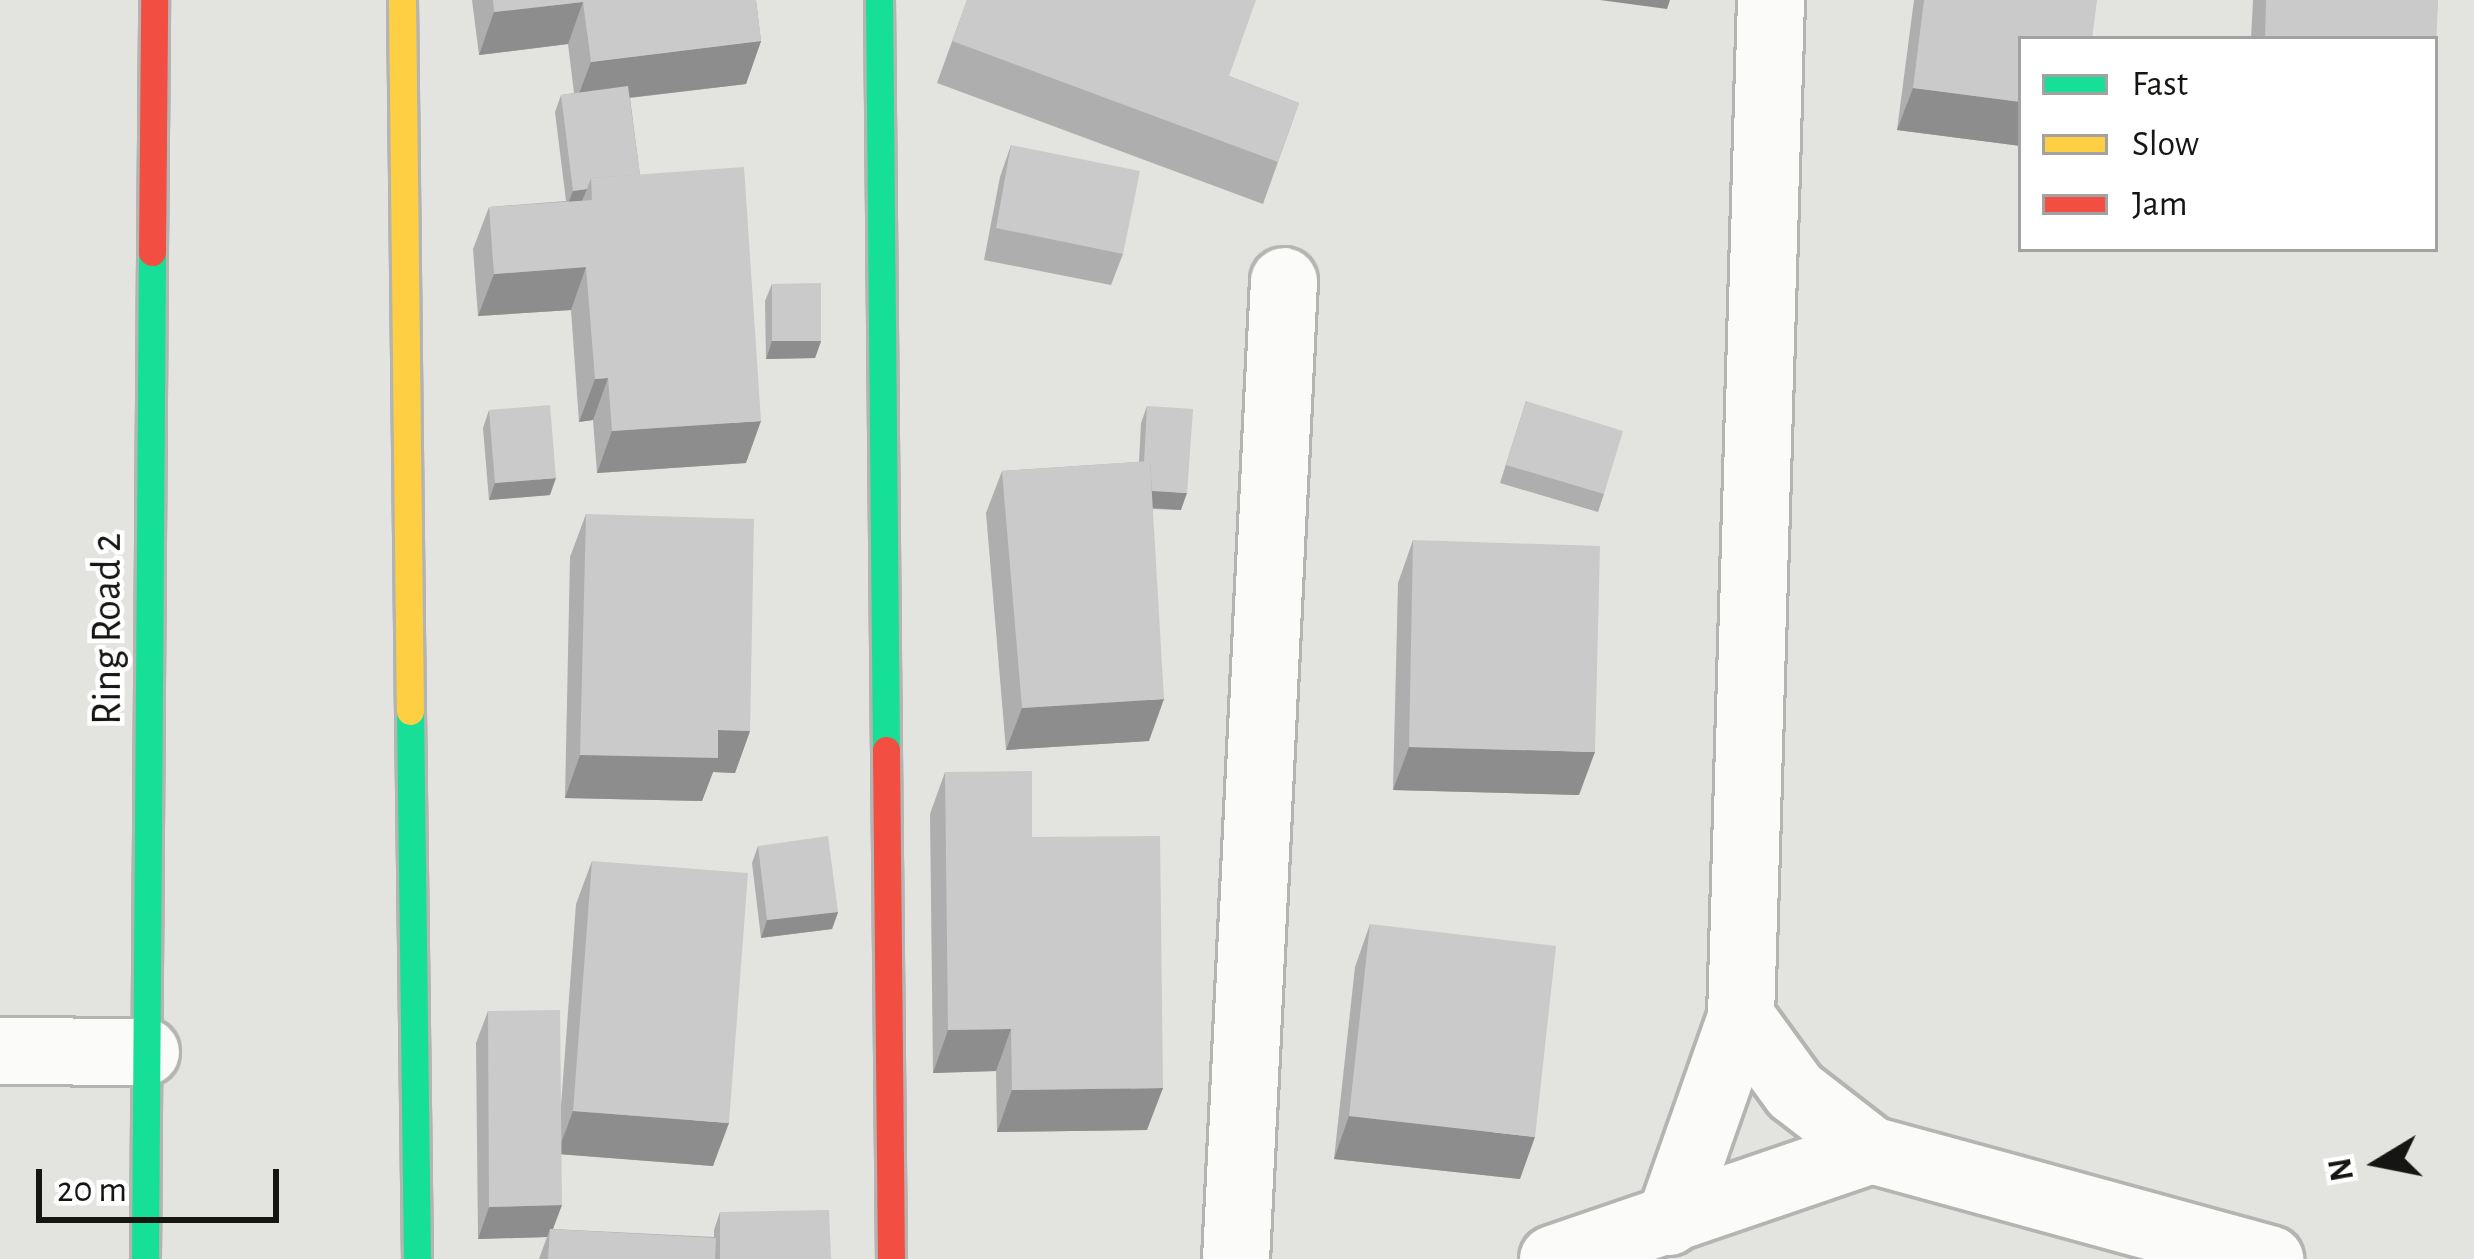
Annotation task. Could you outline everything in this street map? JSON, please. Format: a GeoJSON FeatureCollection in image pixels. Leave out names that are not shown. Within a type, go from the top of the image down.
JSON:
{"type":"FeatureCollection","features":[{"type":"Feature","properties":{"kind":"street","name":"Ring Road 2"},"geometry":{"type":"LineString","coordinates":[[145,1259],[154,0]]}},
{"type":"Feature","properties":{"kind":"street"},"geometry":{"type":"LineString","coordinates":[[402,0],[398,245],[417,1259]]}},
{"type":"Feature","properties":{"kind":"street"},"geometry":{"type":"LineString","coordinates":[[879,0],[891,1259]]}},
{"type":"Feature","properties":{"kind":"street"},"geometry":{"type":"LineString","coordinates":[[1669,1222],[1741,1017],[1771,0]]}},
{"type":"Feature","properties":{"kind":"street"},"geometry":{"type":"LineString","coordinates":[[1236,1259],[1284,281]]}},
{"type":"Feature","properties":{"kind":"street"},"geometry":{"type":"LineString","coordinates":[[1741,1017],[1795,1091],[1871,1150],[2270,1259]]}},
{"type":"Feature","properties":{"kind":"street"},"geometry":{"type":"LineString","coordinates":[[0,1052],[146,1052]]}},
{"type":"Feature","properties":{"kind":"street"},"geometry":{"type":"LineString","coordinates":[[1553,1259],[1871,1150]]}},
{"type":"Feature","properties":{"kind":"building"},"geometry":{"type":"Polygon","coordinates":[[[493,0],[756,0],[761,41],[591,62],[583,2],[494,12],[493,0]]]}},
{"type":"Feature","properties":{"kind":"building"},"geometry":{"type":"Polygon","coordinates":[[[967,0],[1256,0],[1229,76],[1299,103],[1278,162],[952,41],[967,0]]]}},
{"type":"Feature","properties":{"kind":"building"},"geometry":{"type":"Polygon","coordinates":[[[1924,0],[2097,0],[2092,36],[2018,36],[2018,102],[1913,88],[1924,0]]]}},
{"type":"Feature","properties":{"kind":"building"},"geometry":{"type":"Polygon","coordinates":[[[2266,0],[2438,0],[2436,36],[2265,36],[2266,0]]]}},
{"type":"Feature","properties":{"kind":"building"},"geometry":{"type":"Polygon","coordinates":[[[628,86],[640,175],[591,178],[587,189],[573,191],[561,95],[628,86]]]}},
{"type":"Feature","properties":{"kind":"building"},"geometry":{"type":"Polygon","coordinates":[[[1011,145],[1140,171],[1123,254],[996,228],[1011,145]]]}},
{"type":"Feature","properties":{"kind":"building"},"geometry":{"type":"Polygon","coordinates":[[[744,167],[761,421],[612,431],[608,378],[595,379],[586,267],[494,274],[489,207],[592,200],[591,178],[744,167]]]}},
{"type":"Feature","properties":{"kind":"building"},"geometry":{"type":"Polygon","coordinates":[[[821,283],[821,341],[772,341],[772,284],[821,283]]]}},
{"type":"Feature","properties":{"kind":"building"},"geometry":{"type":"Polygon","coordinates":[[[1526,401],[1623,431],[1604,494],[1506,465],[1526,401]]]}},
{"type":"Feature","properties":{"kind":"building"},"geometry":{"type":"Polygon","coordinates":[[[550,405],[556,478],[495,483],[489,410],[550,405]]]}},
{"type":"Feature","properties":{"kind":"building"},"geometry":{"type":"Polygon","coordinates":[[[1147,406],[1193,409],[1187,493],[1152,491],[1150,461],[1144,462],[1147,406]]]}},
{"type":"Feature","properties":{"kind":"building"},"geometry":{"type":"Polygon","coordinates":[[[1150,461],[1164,699],[1022,708],[1002,471],[1150,461]]]}},
{"type":"Feature","properties":{"kind":"building"},"geometry":{"type":"Polygon","coordinates":[[[586,514],[754,519],[750,731],[718,730],[718,758],[580,755],[586,514]]]}},
{"type":"Feature","properties":{"kind":"building"},"geometry":{"type":"Polygon","coordinates":[[[1413,540],[1600,546],[1595,752],[1409,747],[1413,540]]]}},
{"type":"Feature","properties":{"kind":"building"},"geometry":{"type":"Polygon","coordinates":[[[1032,771],[1032,837],[1160,836],[1163,1088],[1012,1090],[1011,1029],[948,1030],[945,772],[1032,771]]]}},
{"type":"Feature","properties":{"kind":"building"},"geometry":{"type":"Polygon","coordinates":[[[828,836],[838,912],[767,920],[758,846],[828,836]]]}},
{"type":"Feature","properties":{"kind":"building"},"geometry":{"type":"Polygon","coordinates":[[[592,861],[748,873],[729,1123],[573,1111],[592,861]]]}},
{"type":"Feature","properties":{"kind":"building"},"geometry":{"type":"Polygon","coordinates":[[[1370,924],[1556,946],[1535,1137],[1349,1116],[1370,924]]]}},
{"type":"Feature","properties":{"kind":"building"},"geometry":{"type":"Polygon","coordinates":[[[560,1010],[562,1205],[489,1207],[488,1011],[560,1010]]]}},
{"type":"Feature","properties":{"kind":"building"},"geometry":{"type":"Polygon","coordinates":[[[829,1210],[831,1259],[720,1259],[720,1212],[829,1210]]]}},
{"type":"Feature","properties":{"kind":"building"},"geometry":{"type":"Polygon","coordinates":[[[550,1229],[716,1238],[715,1259],[548,1259],[550,1229]]]}},
{"type":"Feature","properties":{"kind":"traffic: fast"},"geometry":{"type":"LineString","coordinates":[[879,0],[886,750]]}},
{"type":"Feature","properties":{"kind":"traffic: fast"},"geometry":{"type":"LineString","coordinates":[[145,1259],[152,252]]}},
{"type":"Feature","properties":{"kind":"traffic: fast"},"geometry":{"type":"LineString","coordinates":[[410,711],[417,1259]]}},
{"type":"Feature","properties":{"kind":"traffic: slow"},"geometry":{"type":"LineString","coordinates":[[402,0],[410,711]]}},
{"type":"Feature","properties":{"kind":"traffic: jam"},"geometry":{"type":"LineString","coordinates":[[152,252],[154,0]]}},
{"type":"Feature","properties":{"kind":"traffic: jam"},"geometry":{"type":"LineString","coordinates":[[886,750],[891,1259]]}}]}
